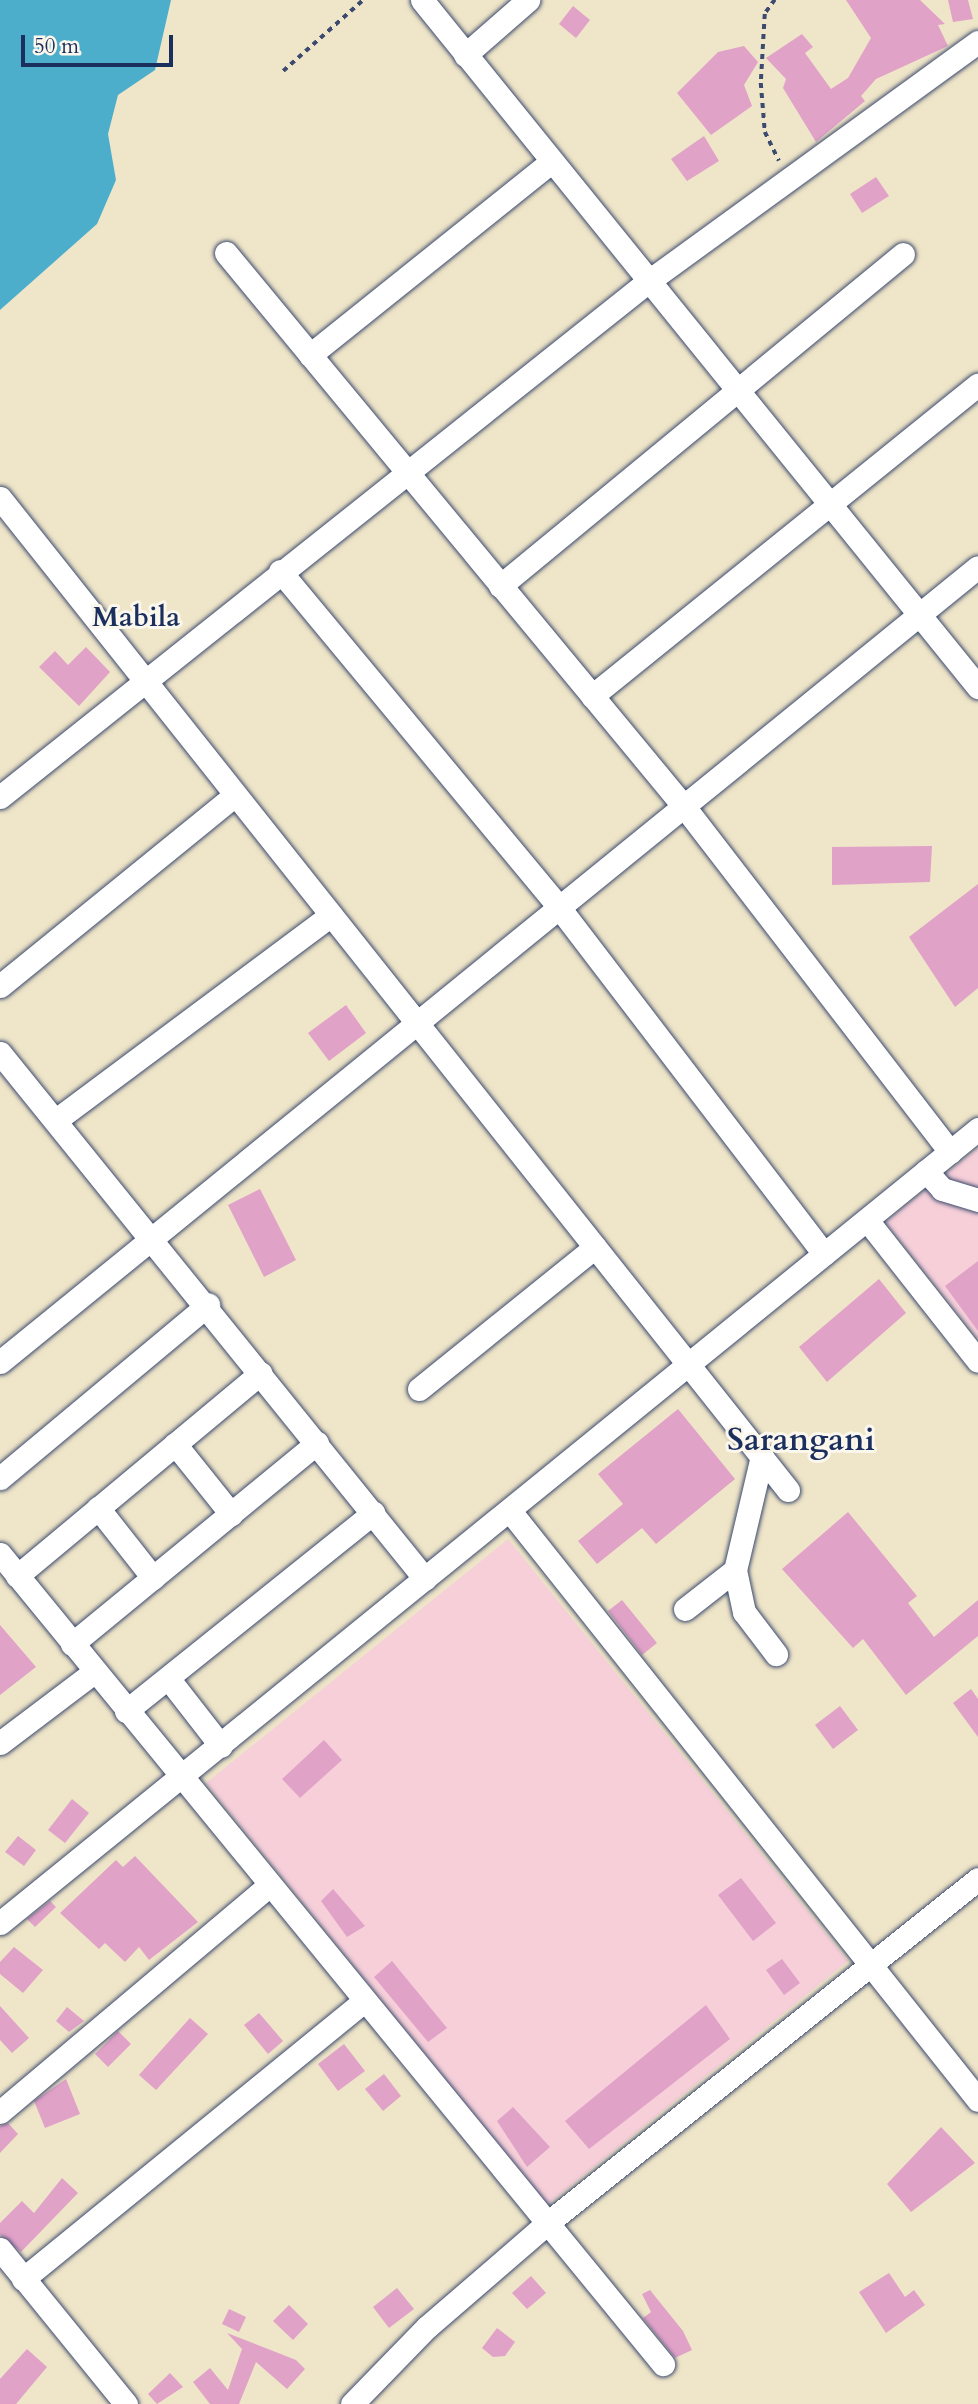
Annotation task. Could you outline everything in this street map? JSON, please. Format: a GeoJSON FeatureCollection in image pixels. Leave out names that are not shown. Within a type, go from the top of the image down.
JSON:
{"type":"FeatureCollection","features":[{"type":"Feature","properties":{"kind":"street"},"geometry":{"type":"LineString","coordinates":[[422,0],[646,283],[978,687]]}},
{"type":"Feature","properties":{"kind":"street"},"geometry":{"type":"LineString","coordinates":[[465,55],[528,0]]}},
{"type":"Feature","properties":{"kind":"street"},"geometry":{"type":"LineString","coordinates":[[0,797],[404,472],[646,283],[978,41]]}},
{"type":"Feature","properties":{"kind":"street"},"geometry":{"type":"LineString","coordinates":[[310,355],[550,163]]}},
{"type":"Feature","properties":{"kind":"street"},"geometry":{"type":"LineString","coordinates":[[226,253],[404,472],[686,808],[950,1152]]}},
{"type":"Feature","properties":{"kind":"street"},"geometry":{"type":"LineString","coordinates":[[500,586],[904,254]]}},
{"type":"Feature","properties":{"kind":"street"},"geometry":{"type":"LineString","coordinates":[[592,696],[978,384]]}},
{"type":"Feature","properties":{"kind":"street"},"geometry":{"type":"LineString","coordinates":[[0,498],[788,1490]]}},
{"type":"Feature","properties":{"kind":"street"},"geometry":{"type":"LineString","coordinates":[[0,1362],[151,1235],[558,906],[686,808],[978,567]]}},
{"type":"Feature","properties":{"kind":"street"},"geometry":{"type":"LineString","coordinates":[[280,571],[558,906],[824,1254]]}},
{"type":"Feature","properties":{"kind":"street"},"geometry":{"type":"LineString","coordinates":[[0,986],[235,795]]}},
{"type":"Feature","properties":{"kind":"street"},"geometry":{"type":"LineString","coordinates":[[56,1120],[331,915]]}},
{"type":"Feature","properties":{"kind":"street"},"geometry":{"type":"LineString","coordinates":[[0,1053],[151,1235],[425,1579]]}},
{"type":"Feature","properties":{"kind":"street"},"geometry":{"type":"LineString","coordinates":[[0,1923],[222,1746],[978,1129]]}},
{"type":"Feature","properties":{"kind":"street"},"geometry":{"type":"LineString","coordinates":[[926,1171],[942,1189],[978,1199]]}},
{"type":"Feature","properties":{"kind":"street"},"geometry":{"type":"LineString","coordinates":[[867,1220],[978,1361]]}},
{"type":"Feature","properties":{"kind":"street"},"geometry":{"type":"LineString","coordinates":[[419,1389],[595,1247]]}},
{"type":"Feature","properties":{"kind":"street"},"geometry":{"type":"LineString","coordinates":[[0,1478],[208,1306]]}},
{"type":"Feature","properties":{"kind":"street"},"geometry":{"type":"LineString","coordinates":[[17,1576],[261,1373]]}},
{"type":"Feature","properties":{"kind":"street"},"geometry":{"type":"LineString","coordinates":[[72,1644],[317,1443]]}},
{"type":"Feature","properties":{"kind":"street"},"geometry":{"type":"LineString","coordinates":[[175,1444],[231,1514]]}},
{"type":"Feature","properties":{"kind":"street"},"geometry":{"type":"LineString","coordinates":[[762,1456],[735,1570],[744,1612],[776,1654]]}},
{"type":"Feature","properties":{"kind":"street"},"geometry":{"type":"LineString","coordinates":[[98,1508],[153,1578]]}},
{"type":"Feature","properties":{"kind":"street"},"geometry":{"type":"LineString","coordinates":[[510,1511],[978,2100]]}},
{"type":"Feature","properties":{"kind":"street"},"geometry":{"type":"LineString","coordinates":[[126,1711],[373,1513]]}},
{"type":"Feature","properties":{"kind":"street"},"geometry":{"type":"LineString","coordinates":[[0,1555],[545,2225],[663,2364]]}},
{"type":"Feature","properties":{"kind":"street"},"geometry":{"type":"LineString","coordinates":[[685,1609],[735,1570]]}},
{"type":"Feature","properties":{"kind":"street"},"geometry":{"type":"LineString","coordinates":[[0,1744],[94,1672]]}},
{"type":"Feature","properties":{"kind":"street"},"geometry":{"type":"LineString","coordinates":[[168,1678],[222,1746]]}},
{"type":"Feature","properties":{"kind":"street"},"geometry":{"type":"LineString","coordinates":[[352,2404],[427,2327],[545,2225],[978,1879]]}},
{"type":"Feature","properties":{"kind":"street"},"geometry":{"type":"LineString","coordinates":[[0,2112],[268,1886]]}},
{"type":"Feature","properties":{"kind":"street"},"geometry":{"type":"LineString","coordinates":[[23,2279],[363,2002]]}},
{"type":"Feature","properties":{"kind":"street"},"geometry":{"type":"LineString","coordinates":[[0,2249],[126,2404]]}},
{"type":"Feature","properties":{"kind":"path"},"geometry":{"type":"LineString","coordinates":[[283,71],[363,0]]}},
{"type":"Feature","properties":{"kind":"path"},"geometry":{"type":"LineString","coordinates":[[775,0],[765,14],[761,83],[765,132],[788,179]]}},
{"type":"Feature","properties":{"kind":"shaded area"},"geometry":{"type":"Polygon","coordinates":[[[978,1148],[978,1339],[885,1222],[978,1148]]]}},
{"type":"Feature","properties":{"kind":"shaded area"},"geometry":{"type":"Polygon","coordinates":[[[508,1539],[848,1961],[547,2205],[206,1783],[508,1539]]]}},
{"type":"Feature","properties":{"kind":"water"},"geometry":{"type":"Polygon","coordinates":[[[0,0],[171,0],[155,70],[118,95],[108,134],[116,180],[97,224],[0,310],[0,0]]]}},
{"type":"Feature","properties":{"kind":"building"},"geometry":{"type":"Polygon","coordinates":[[[846,0],[920,0],[945,24],[938,25],[948,46],[876,79],[861,96],[865,101],[816,142],[783,88],[786,79],[766,58],[802,34],[813,47],[805,53],[831,89],[848,78],[871,38],[846,0]]]}},
{"type":"Feature","properties":{"kind":"building"},"geometry":{"type":"Polygon","coordinates":[[[948,0],[968,0],[973,19],[953,22],[948,0]]]}},
{"type":"Feature","properties":{"kind":"building"},"geometry":{"type":"Polygon","coordinates":[[[573,6],[590,20],[576,38],[559,24],[573,6]]]}},
{"type":"Feature","properties":{"kind":"building"},"geometry":{"type":"Polygon","coordinates":[[[744,46],[758,62],[744,85],[752,106],[711,135],[677,93],[718,52],[744,46]]]}},
{"type":"Feature","properties":{"kind":"building"},"geometry":{"type":"Polygon","coordinates":[[[704,136],[719,161],[687,181],[671,159],[704,136]]]}},
{"type":"Feature","properties":{"kind":"building"},"geometry":{"type":"Polygon","coordinates":[[[876,177],[889,196],[862,213],[850,194],[876,177]]]}},
{"type":"Feature","properties":{"kind":"building"},"geometry":{"type":"Polygon","coordinates":[[[86,647],[110,672],[79,706],[39,667],[55,651],[68,665],[86,647]]]}},
{"type":"Feature","properties":{"kind":"building"},"geometry":{"type":"Polygon","coordinates":[[[932,846],[930,882],[832,885],[832,847],[932,846]]]}},
{"type":"Feature","properties":{"kind":"building"},"geometry":{"type":"Polygon","coordinates":[[[978,884],[978,988],[955,1007],[909,937],[978,884]]]}},
{"type":"Feature","properties":{"kind":"building"},"geometry":{"type":"Polygon","coordinates":[[[346,1005],[366,1033],[329,1061],[308,1033],[346,1005]]]}},
{"type":"Feature","properties":{"kind":"building"},"geometry":{"type":"Polygon","coordinates":[[[260,1189],[296,1260],[264,1277],[228,1205],[260,1189]]]}},
{"type":"Feature","properties":{"kind":"building"},"geometry":{"type":"Polygon","coordinates":[[[978,1261],[978,1331],[945,1286],[978,1261]]]}},
{"type":"Feature","properties":{"kind":"building"},"geometry":{"type":"Polygon","coordinates":[[[879,1279],[906,1313],[827,1382],[799,1347],[879,1279]]]}},
{"type":"Feature","properties":{"kind":"building"},"geometry":{"type":"Polygon","coordinates":[[[678,1409],[735,1479],[656,1544],[642,1528],[597,1564],[578,1541],[623,1504],[598,1474],[678,1409]]]}},
{"type":"Feature","properties":{"kind":"building"},"geometry":{"type":"Polygon","coordinates":[[[848,1512],[917,1596],[908,1603],[934,1637],[978,1600],[978,1636],[906,1695],[863,1639],[853,1648],[782,1569],[848,1512]]]}},
{"type":"Feature","properties":{"kind":"building"},"geometry":{"type":"Polygon","coordinates":[[[622,1600],[657,1643],[642,1655],[608,1611],[622,1600]]]}},
{"type":"Feature","properties":{"kind":"building"},"geometry":{"type":"Polygon","coordinates":[[[0,1625],[36,1667],[0,1695],[0,1625]]]}},
{"type":"Feature","properties":{"kind":"building"},"geometry":{"type":"Polygon","coordinates":[[[971,1689],[978,1699],[978,1737],[953,1703],[971,1689]]]}},
{"type":"Feature","properties":{"kind":"building"},"geometry":{"type":"Polygon","coordinates":[[[840,1706],[858,1730],[833,1749],[815,1725],[840,1706]]]}},
{"type":"Feature","properties":{"kind":"building"},"geometry":{"type":"Polygon","coordinates":[[[324,1740],[342,1760],[300,1798],[282,1779],[324,1740]]]}},
{"type":"Feature","properties":{"kind":"building"},"geometry":{"type":"Polygon","coordinates":[[[72,1799],[89,1813],[65,1843],[48,1830],[72,1799]]]}},
{"type":"Feature","properties":{"kind":"building"},"geometry":{"type":"Polygon","coordinates":[[[18,1836],[36,1850],[24,1866],[5,1852],[18,1836]]]}},
{"type":"Feature","properties":{"kind":"building"},"geometry":{"type":"Polygon","coordinates":[[[135,1856],[198,1922],[149,1960],[139,1947],[125,1962],[105,1943],[99,1949],[60,1913],[116,1860],[123,1867],[135,1856]]]}},
{"type":"Feature","properties":{"kind":"building"},"geometry":{"type":"Polygon","coordinates":[[[741,1878],[776,1923],[753,1941],[718,1895],[741,1878]]]}},
{"type":"Feature","properties":{"kind":"building"},"geometry":{"type":"Polygon","coordinates":[[[333,1889],[365,1926],[347,1937],[321,1901],[333,1889]]]}},
{"type":"Feature","properties":{"kind":"building"},"geometry":{"type":"Polygon","coordinates":[[[50,1901],[56,1907],[35,1927],[27,1919],[50,1901]]]}},
{"type":"Feature","properties":{"kind":"building"},"geometry":{"type":"Polygon","coordinates":[[[14,1947],[43,1970],[23,1993],[0,1974],[0,1962],[14,1947]]]}},
{"type":"Feature","properties":{"kind":"building"},"geometry":{"type":"Polygon","coordinates":[[[782,1959],[800,1983],[784,1995],[766,1970],[782,1959]]]}},
{"type":"Feature","properties":{"kind":"building"},"geometry":{"type":"Polygon","coordinates":[[[392,1961],[447,2028],[428,2042],[374,1977],[392,1961]]]}},
{"type":"Feature","properties":{"kind":"building"},"geometry":{"type":"Polygon","coordinates":[[[706,2005],[730,2039],[589,2149],[565,2121],[706,2005]]]}},
{"type":"Feature","properties":{"kind":"building"},"geometry":{"type":"Polygon","coordinates":[[[0,2006],[29,2038],[12,2053],[0,2040],[0,2006]]]}},
{"type":"Feature","properties":{"kind":"building"},"geometry":{"type":"Polygon","coordinates":[[[67,2007],[84,2021],[69,2032],[56,2021],[67,2007]]]}},
{"type":"Feature","properties":{"kind":"building"},"geometry":{"type":"Polygon","coordinates":[[[259,2013],[283,2041],[268,2054],[244,2025],[259,2013]]]}},
{"type":"Feature","properties":{"kind":"building"},"geometry":{"type":"Polygon","coordinates":[[[190,2018],[208,2034],[156,2090],[139,2075],[190,2018]]]}},
{"type":"Feature","properties":{"kind":"building"},"geometry":{"type":"Polygon","coordinates":[[[118,2031],[131,2044],[108,2067],[95,2054],[118,2031]]]}},
{"type":"Feature","properties":{"kind":"building"},"geometry":{"type":"Polygon","coordinates":[[[344,2044],[365,2071],[338,2091],[318,2064],[344,2044]]]}},
{"type":"Feature","properties":{"kind":"building"},"geometry":{"type":"Polygon","coordinates":[[[384,2074],[401,2096],[383,2111],[365,2089],[384,2074]]]}},
{"type":"Feature","properties":{"kind":"building"},"geometry":{"type":"Polygon","coordinates":[[[66,2079],[80,2114],[45,2128],[34,2101],[66,2079]]]}},
{"type":"Feature","properties":{"kind":"building"},"geometry":{"type":"Polygon","coordinates":[[[513,2107],[550,2147],[527,2167],[497,2121],[513,2107]]]}},
{"type":"Feature","properties":{"kind":"building"},"geometry":{"type":"Polygon","coordinates":[[[8,2123],[18,2134],[0,2153],[0,2126],[8,2123]]]}},
{"type":"Feature","properties":{"kind":"building"},"geometry":{"type":"Polygon","coordinates":[[[941,2127],[975,2163],[911,2212],[887,2184],[941,2127]]]}},
{"type":"Feature","properties":{"kind":"building"},"geometry":{"type":"Polygon","coordinates":[[[62,2178],[78,2193],[21,2252],[0,2235],[0,2223],[22,2201],[34,2213],[62,2178]]]}},
{"type":"Feature","properties":{"kind":"building"},"geometry":{"type":"Polygon","coordinates":[[[889,2273],[905,2297],[914,2290],[925,2305],[886,2333],[859,2292],[889,2273]]]}},
{"type":"Feature","properties":{"kind":"building"},"geometry":{"type":"Polygon","coordinates":[[[531,2276],[546,2293],[527,2309],[512,2293],[531,2276]]]}},
{"type":"Feature","properties":{"kind":"building"},"geometry":{"type":"Polygon","coordinates":[[[397,2288],[414,2309],[389,2328],[373,2307],[397,2288]]]}},
{"type":"Feature","properties":{"kind":"building"},"geometry":{"type":"Polygon","coordinates":[[[650,2290],[683,2331],[692,2350],[675,2358],[643,2318],[651,2312],[642,2294],[650,2290]]]}},
{"type":"Feature","properties":{"kind":"building"},"geometry":{"type":"Polygon","coordinates":[[[289,2305],[308,2324],[293,2340],[273,2321],[289,2305]]]}},
{"type":"Feature","properties":{"kind":"building"},"geometry":{"type":"Polygon","coordinates":[[[229,2309],[246,2317],[239,2332],[222,2324],[229,2309]]]}},
{"type":"Feature","properties":{"kind":"building"},"geometry":{"type":"Polygon","coordinates":[[[497,2328],[515,2342],[505,2356],[493,2357],[482,2348],[497,2328]]]}},
{"type":"Feature","properties":{"kind":"building"},"geometry":{"type":"Polygon","coordinates":[[[227,2333],[296,2360],[305,2369],[287,2389],[256,2362],[239,2404],[210,2404],[193,2382],[210,2368],[228,2390],[242,2349],[227,2333]]]}},
{"type":"Feature","properties":{"kind":"building"},"geometry":{"type":"Polygon","coordinates":[[[27,2349],[47,2367],[16,2404],[0,2404],[0,2379],[27,2349]]]}},
{"type":"Feature","properties":{"kind":"building"},"geometry":{"type":"Polygon","coordinates":[[[170,2373],[183,2387],[157,2404],[148,2394],[170,2373]]]}},
{"type":"Feature","properties":{"kind":"district","name":"Mabila"},"geometry":{"type":"Point","coordinates":[136,617]}},
{"type":"Feature","properties":{"kind":"district","name":"Sarangani"},"geometry":{"type":"Point","coordinates":[801,1440]}}]}
